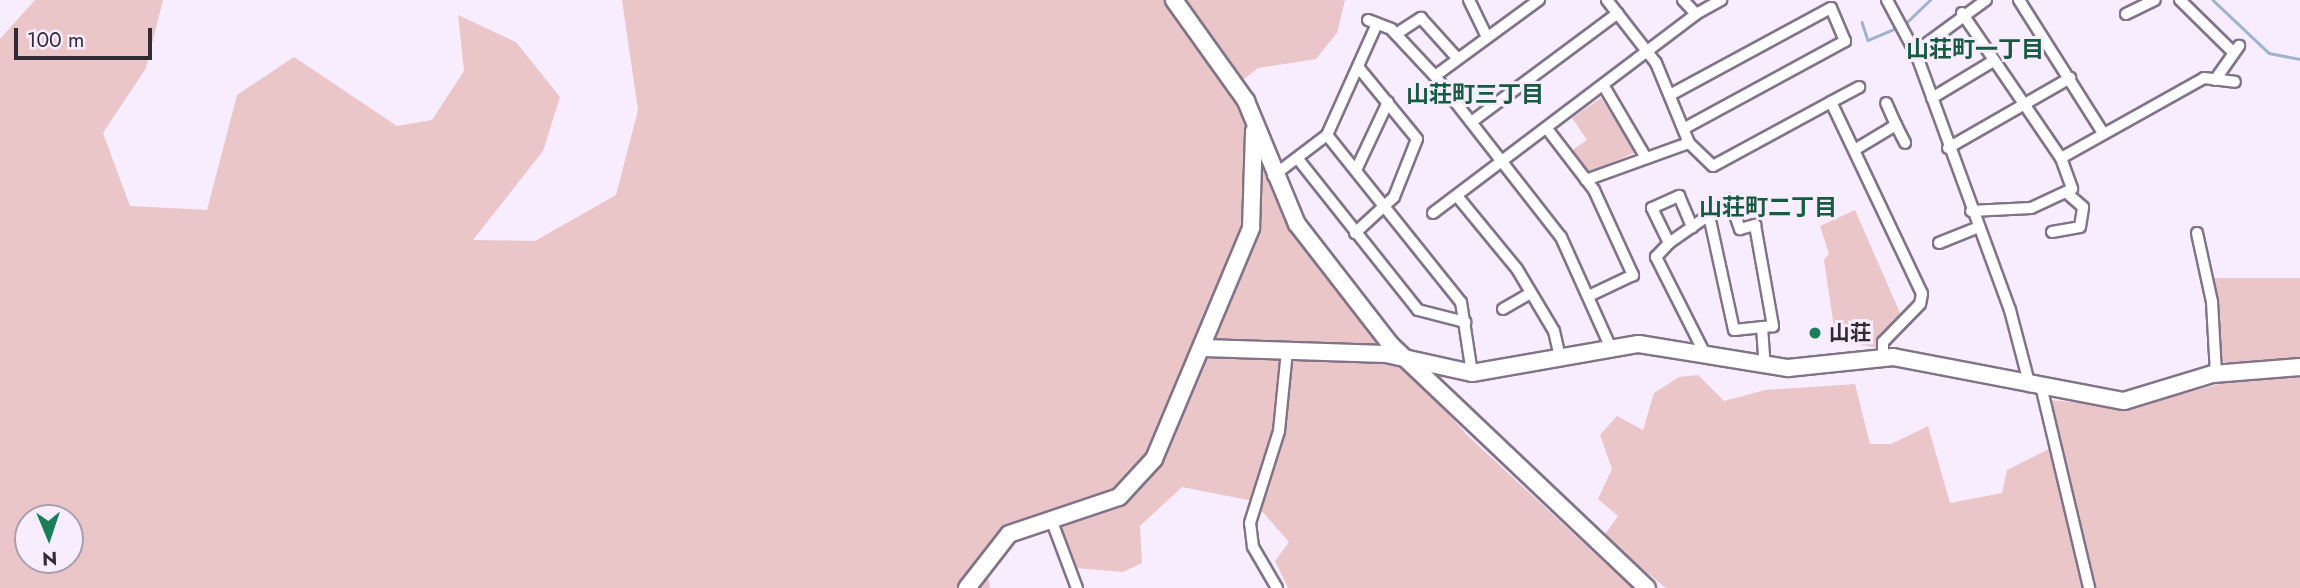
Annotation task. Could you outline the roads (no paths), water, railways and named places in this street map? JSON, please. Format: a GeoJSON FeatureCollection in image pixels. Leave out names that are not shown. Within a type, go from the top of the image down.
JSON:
{"type":"FeatureCollection","features":[{"type":"Feature","properties":{"kind":"street"},"geometry":{"type":"LineString","coordinates":[[1174,0],[1227,69],[1254,126],[1273,176],[1307,239],[1401,356],[1647,588]]}},
{"type":"Feature","properties":{"kind":"street"},"geometry":{"type":"LineString","coordinates":[[1469,0],[1488,37]]}},
{"type":"Feature","properties":{"kind":"street"},"geometry":{"type":"LineString","coordinates":[[1435,76],[1539,0]]}},
{"type":"Feature","properties":{"kind":"street"},"geometry":{"type":"LineString","coordinates":[[1606,0],[1651,54],[1689,143],[1713,166],[1749,153],[1810,120],[1831,102],[1859,87]]}},
{"type":"Feature","properties":{"kind":"street"},"geometry":{"type":"LineString","coordinates":[[1683,0],[1696,14]]}},
{"type":"Feature","properties":{"kind":"street"},"geometry":{"type":"LineString","coordinates":[[1433,213],[1651,54],[1673,27],[1721,0]]}},
{"type":"Feature","properties":{"kind":"street"},"geometry":{"type":"LineString","coordinates":[[1887,0],[1915,51],[1976,228],[2010,310],[2036,389],[2089,588]]}},
{"type":"Feature","properties":{"kind":"street"},"geometry":{"type":"LineString","coordinates":[[1915,51],[1962,13],[1986,0]]}},
{"type":"Feature","properties":{"kind":"street"},"geometry":{"type":"LineString","coordinates":[[2020,0],[2103,133]]}},
{"type":"Feature","properties":{"kind":"street"},"geometry":{"type":"LineString","coordinates":[[2130,9],[2155,0]]}},
{"type":"Feature","properties":{"kind":"street"},"geometry":{"type":"LineString","coordinates":[[2179,0],[2207,21],[2236,49],[2215,80]]}},
{"type":"Feature","properties":{"kind":"street"},"geometry":{"type":"LineString","coordinates":[[1670,95],[1831,8],[1846,41],[1684,129]]}},
{"type":"Feature","properties":{"kind":"street"},"geometry":{"type":"LineString","coordinates":[[1474,120],[1618,13]]}},
{"type":"Feature","properties":{"kind":"street"},"geometry":{"type":"LineString","coordinates":[[1962,13],[1990,63],[2061,158],[2068,195],[2083,207],[2082,231],[2052,232]]}},
{"type":"Feature","properties":{"kind":"street"},"geometry":{"type":"LineString","coordinates":[[1396,34],[1420,18],[1458,59]]}},
{"type":"Feature","properties":{"kind":"street"},"geometry":{"type":"LineString","coordinates":[[1273,176],[1327,135],[1358,67],[1372,22],[1396,34],[1474,120],[1561,237],[1611,348]]}},
{"type":"Feature","properties":{"kind":"street"},"geometry":{"type":"LineString","coordinates":[[1932,99],[1990,63]]}},
{"type":"Feature","properties":{"kind":"street"},"geometry":{"type":"LineString","coordinates":[[1355,233],[1386,208],[1417,139],[1358,67]]}},
{"type":"Feature","properties":{"kind":"street"},"geometry":{"type":"LineString","coordinates":[[1948,148],[2070,78]]}},
{"type":"Feature","properties":{"kind":"street"},"geometry":{"type":"LineString","coordinates":[[2061,158],[2204,78],[2235,82]]}},
{"type":"Feature","properties":{"kind":"street"},"geometry":{"type":"LineString","coordinates":[[1605,88],[1646,158]]}},
{"type":"Feature","properties":{"kind":"street"},"geometry":{"type":"LineString","coordinates":[[1356,170],[1388,102]]}},
{"type":"Feature","properties":{"kind":"street"},"geometry":{"type":"LineString","coordinates":[[1831,102],[1856,149],[1922,294],[1919,312],[1883,342],[1883,357]]}},
{"type":"Feature","properties":{"kind":"street"},"geometry":{"type":"LineString","coordinates":[[1886,103],[1905,143]]}},
{"type":"Feature","properties":{"kind":"street"},"geometry":{"type":"LineString","coordinates":[[1856,149],[1896,125]]}},
{"type":"Feature","properties":{"kind":"street"},"geometry":{"type":"LineString","coordinates":[[967,588],[1009,534],[1051,519],[1087,512],[1138,480],[1166,435],[1204,348],[1251,228],[1254,126]]}},
{"type":"Feature","properties":{"kind":"street"},"geometry":{"type":"LineString","coordinates":[[1548,130],[1586,180],[1633,275],[1589,296]]}},
{"type":"Feature","properties":{"kind":"street"},"geometry":{"type":"LineString","coordinates":[[1327,135],[1461,302],[1472,373]]}},
{"type":"Feature","properties":{"kind":"street"},"geometry":{"type":"LineString","coordinates":[[1586,180],[1689,143]]}},
{"type":"Feature","properties":{"kind":"street"},"geometry":{"type":"LineString","coordinates":[[1297,159],[1418,310],[1465,322]]}},
{"type":"Feature","properties":{"kind":"street"},"geometry":{"type":"LineString","coordinates":[[1971,211],[2031,208],[2068,195]]}},
{"type":"Feature","properties":{"kind":"street"},"geometry":{"type":"LineString","coordinates":[[1457,196],[1531,293],[1554,331],[1560,358]]}},
{"type":"Feature","properties":{"kind":"street"},"geometry":{"type":"LineString","coordinates":[[1669,243],[1653,208],[1679,196],[1692,227]]}},
{"type":"Feature","properties":{"kind":"street"},"geometry":{"type":"LineString","coordinates":[[1705,354],[1656,257],[1669,243],[1730,200],[1740,229],[1755,225],[1773,326],[1734,330],[1709,215]]}},
{"type":"Feature","properties":{"kind":"street"},"geometry":{"type":"LineString","coordinates":[[1939,243],[1976,228]]}},
{"type":"Feature","properties":{"kind":"street"},"geometry":{"type":"LineString","coordinates":[[2197,233],[2212,302],[2216,374]]}},
{"type":"Feature","properties":{"kind":"street"},"geometry":{"type":"LineString","coordinates":[[1503,309],[1531,293]]}},
{"type":"Feature","properties":{"kind":"street"},"geometry":{"type":"LineString","coordinates":[[1762,327],[1765,366]]}},
{"type":"Feature","properties":{"kind":"street"},"geometry":{"type":"LineString","coordinates":[[1204,348],[1401,356],[1472,373],[1611,348],[1656,345],[1765,366],[1883,357],[2036,389],[2123,401],[2216,374],[2300,367]]}},
{"type":"Feature","properties":{"kind":"street"},"geometry":{"type":"LineString","coordinates":[[1277,588],[1253,547],[1250,523],[1279,431],[1287,351]]}},
{"type":"Feature","properties":{"kind":"street"},"geometry":{"type":"LineString","coordinates":[[1051,519],[1077,588]]}},
{"type":"Feature","properties":{"kind":"waterway"},"geometry":{"type":"LineString","coordinates":[[1905,24],[1930,0]]}},
{"type":"Feature","properties":{"kind":"waterway"},"geometry":{"type":"LineString","coordinates":[[2213,0],[2269,53],[2300,59]]}},
{"type":"Feature","properties":{"kind":"waterway"},"geometry":{"type":"LineString","coordinates":[[1862,22],[1868,40],[1896,28]]}},
{"type":"Feature","properties":{"kind":"place","name":"山荘"},"geometry":{"type":"Point","coordinates":[1815,333]}},
{"type":"Feature","properties":{"kind":"district","name":"山荘町一丁目"},"geometry":{"type":"Point","coordinates":[1975,49]}},
{"type":"Feature","properties":{"kind":"district","name":"山荘町三丁目"},"geometry":{"type":"Point","coordinates":[1475,94]}},
{"type":"Feature","properties":{"kind":"district","name":"山荘町二丁目"},"geometry":{"type":"Point","coordinates":[1768,207]}}]}
